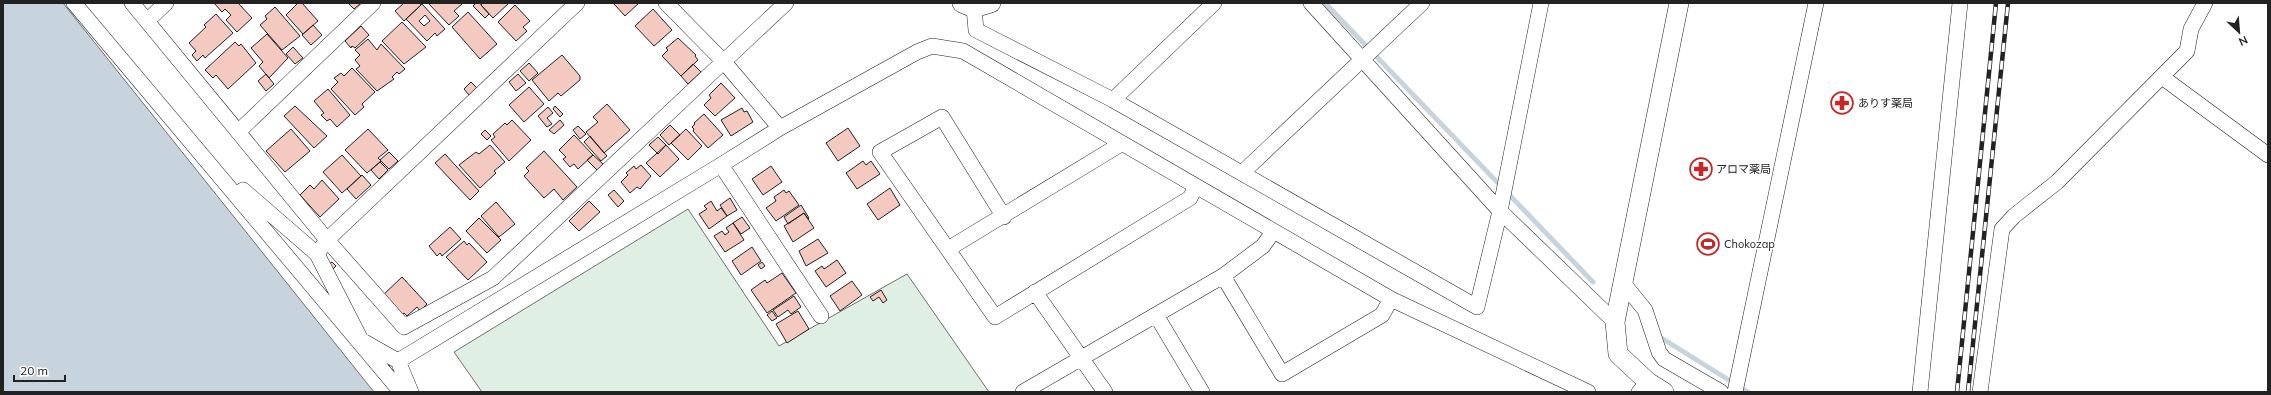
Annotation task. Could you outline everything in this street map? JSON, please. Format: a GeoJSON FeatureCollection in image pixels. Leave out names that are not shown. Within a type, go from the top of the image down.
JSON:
{"type":"FeatureCollection","features":[{"type":"Feature","properties":{"kind":"street"},"geometry":{"type":"LineString","coordinates":[[74,3],[401,392]]}},
{"type":"Feature","properties":{"kind":"street"},"geometry":{"type":"LineString","coordinates":[[132,3],[327,240],[404,327],[493,278],[786,3]]}},
{"type":"Feature","properties":{"kind":"street"},"geometry":{"type":"LineString","coordinates":[[147,21],[166,3]]}},
{"type":"Feature","properties":{"kind":"street"},"geometry":{"type":"LineString","coordinates":[[238,132],[373,3]]}},
{"type":"Feature","properties":{"kind":"street"},"geometry":{"type":"LineString","coordinates":[[317,254],[327,240],[577,3]]}},
{"type":"Feature","properties":{"kind":"street"},"geometry":{"type":"LineString","coordinates":[[666,3],[724,62],[780,128]]}},
{"type":"Feature","properties":{"kind":"street"},"geometry":{"type":"LineString","coordinates":[[1112,100],[1214,3]]}},
{"type":"Feature","properties":{"kind":"street"},"geometry":{"type":"LineString","coordinates":[[1311,3],[1368,53],[1501,205],[1615,322]]}},
{"type":"Feature","properties":{"kind":"street"},"geometry":{"type":"LineString","coordinates":[[1242,173],[1422,3]]}},
{"type":"Feature","properties":{"kind":"street"},"geometry":{"type":"LineString","coordinates":[[976,30],[1112,100],[1477,307],[1501,205],[1541,3]]}},
{"type":"Feature","properties":{"kind":"street"},"geometry":{"type":"LineString","coordinates":[[1650,389],[1618,354],[1615,322],[1679,3]]}},
{"type":"Feature","properties":{"kind":"street"},"geometry":{"type":"LineString","coordinates":[[1623,283],[1644,310],[1659,352],[1664,359],[1731,391],[1740,372],[1816,3]]}},
{"type":"Feature","properties":{"kind":"street"},"geometry":{"type":"LineString","coordinates":[[1920,392],[1960,3]]}},
{"type":"Feature","properties":{"kind":"street"},"geometry":{"type":"LineString","coordinates":[[1980,392],[2002,229],[2014,216],[2057,182],[2187,51],[2191,29],[2205,3]]}},
{"type":"Feature","properties":{"kind":"street"},"geometry":{"type":"LineString","coordinates":[[963,51],[976,30],[976,5]]}},
{"type":"Feature","properties":{"kind":"street"},"geometry":{"type":"LineString","coordinates":[[398,361],[721,166],[780,128],[917,52],[932,46],[963,51],[1121,144],[1391,299],[1588,392]]}},
{"type":"Feature","properties":{"kind":"street"},"geometry":{"type":"LineString","coordinates":[[2162,77],[2268,155]]}},
{"type":"Feature","properties":{"kind":"street"},"geometry":{"type":"LineString","coordinates":[[1004,217],[942,117],[880,152],[995,317],[1190,198],[1196,186]]}},
{"type":"Feature","properties":{"kind":"street"},"geometry":{"type":"LineString","coordinates":[[948,250],[1121,144]]}},
{"type":"Feature","properties":{"kind":"street"},"geometry":{"type":"LineString","coordinates":[[721,166],[820,316]]}},
{"type":"Feature","properties":{"kind":"street"},"geometry":{"type":"LineString","coordinates":[[236,194],[244,190],[317,254],[360,342],[398,361],[411,392]]}},
{"type":"Feature","properties":{"kind":"street"},"geometry":{"type":"LineString","coordinates":[[1023,392],[1223,276],[1263,246],[1274,232]]}},
{"type":"Feature","properties":{"kind":"street"},"geometry":{"type":"LineString","coordinates":[[1223,276],[1282,374],[1382,314],[1391,299]]}},
{"type":"Feature","properties":{"kind":"street"},"geometry":{"type":"LineString","coordinates":[[1035,292],[1105,392]]}},
{"type":"Feature","properties":{"kind":"street"},"geometry":{"type":"LineString","coordinates":[[1156,315],[1202,392]]}},
{"type":"Feature","properties":{"kind":"green space"},"geometry":{"type":"Polygon","coordinates":[[[688,209],[779,346],[907,274],[989,392],[482,392],[454,352],[688,209]]]}},
{"type":"Feature","properties":{"kind":"shaded area"},"geometry":{"type":"Polygon","coordinates":[[[3,3],[63,3],[374,392],[3,392],[3,3]]]}},
{"type":"Feature","properties":{"kind":"building"},"geometry":{"type":"Polygon","coordinates":[[[214,3],[238,3],[252,18],[237,32],[226,20],[231,15],[225,9],[222,12],[214,3]]]}},
{"type":"Feature","properties":{"kind":"building"},"geometry":{"type":"Polygon","coordinates":[[[298,3],[302,3],[318,21],[303,34],[286,15],[298,3]]]}},
{"type":"Feature","properties":{"kind":"building"},"geometry":{"type":"Polygon","coordinates":[[[348,3],[361,3],[354,9],[348,3]]]}},
{"type":"Feature","properties":{"kind":"building"},"geometry":{"type":"Polygon","coordinates":[[[404,3],[420,3],[421,5],[404,21],[395,11],[404,3]]]}},
{"type":"Feature","properties":{"kind":"building"},"geometry":{"type":"Polygon","coordinates":[[[428,3],[463,3],[454,11],[459,16],[449,25],[428,3]]]}},
{"type":"Feature","properties":{"kind":"building"},"geometry":{"type":"Polygon","coordinates":[[[476,3],[481,3],[489,14],[485,18],[473,6],[476,3]]]}},
{"type":"Feature","properties":{"kind":"building"},"geometry":{"type":"Polygon","coordinates":[[[483,3],[509,3],[493,18],[481,5],[483,3]]]}},
{"type":"Feature","properties":{"kind":"building"},"geometry":{"type":"Polygon","coordinates":[[[639,3],[625,16],[614,4],[639,3]]]}},
{"type":"Feature","properties":{"kind":"building"},"geometry":{"type":"Polygon","coordinates":[[[422,4],[445,29],[437,36],[435,33],[427,41],[406,19],[422,4]],[[425,15],[419,21],[424,26],[430,21],[425,15]]]}},
{"type":"Feature","properties":{"kind":"building"},"geometry":{"type":"Polygon","coordinates":[[[515,5],[530,21],[523,27],[527,31],[516,41],[498,22],[515,5]]]}},
{"type":"Feature","properties":{"kind":"building"},"geometry":{"type":"Polygon","coordinates":[[[275,7],[300,36],[282,50],[260,25],[267,19],[265,16],[275,7]]]}},
{"type":"Feature","properties":{"kind":"building"},"geometry":{"type":"Polygon","coordinates":[[[653,9],[672,30],[654,46],[635,26],[653,9]]]}},
{"type":"Feature","properties":{"kind":"building"},"geometry":{"type":"Polygon","coordinates":[[[468,12],[497,44],[480,59],[452,27],[468,12]]]}},
{"type":"Feature","properties":{"kind":"building"},"geometry":{"type":"Polygon","coordinates":[[[216,14],[233,33],[205,58],[203,55],[197,61],[192,55],[196,51],[189,43],[206,27],[204,25],[216,14]]]}},
{"type":"Feature","properties":{"kind":"building"},"geometry":{"type":"Polygon","coordinates":[[[402,22],[426,47],[404,64],[382,41],[402,22]]]}},
{"type":"Feature","properties":{"kind":"building"},"geometry":{"type":"Polygon","coordinates":[[[313,25],[322,35],[311,45],[302,35],[313,25]]]}},
{"type":"Feature","properties":{"kind":"building"},"geometry":{"type":"Polygon","coordinates":[[[361,26],[369,35],[355,48],[352,46],[351,48],[345,41],[361,26]]]}},
{"type":"Feature","properties":{"kind":"building"},"geometry":{"type":"Polygon","coordinates":[[[267,34],[288,58],[269,78],[259,66],[263,62],[251,48],[267,34]]]}},
{"type":"Feature","properties":{"kind":"building"},"geometry":{"type":"Polygon","coordinates":[[[678,38],[696,55],[695,56],[698,60],[681,76],[662,56],[668,50],[666,48],[678,38]]]}},
{"type":"Feature","properties":{"kind":"building"},"geometry":{"type":"Polygon","coordinates":[[[368,39],[377,50],[381,44],[405,69],[399,74],[397,72],[392,77],[394,79],[377,91],[356,69],[360,66],[355,60],[360,55],[355,50],[368,39]]]}},
{"type":"Feature","properties":{"kind":"building"},"geometry":{"type":"Polygon","coordinates":[[[235,42],[239,46],[241,44],[256,63],[228,89],[216,75],[213,78],[205,70],[235,42]]]}},
{"type":"Feature","properties":{"kind":"building"},"geometry":{"type":"Polygon","coordinates":[[[293,47],[303,58],[295,64],[286,54],[293,47]]]}},
{"type":"Feature","properties":{"kind":"building"},"geometry":{"type":"Polygon","coordinates":[[[562,55],[580,76],[580,80],[561,96],[558,93],[549,101],[532,80],[562,55]]]}},
{"type":"Feature","properties":{"kind":"building"},"geometry":{"type":"Polygon","coordinates":[[[529,63],[538,73],[529,81],[520,71],[529,63]]]}},
{"type":"Feature","properties":{"kind":"building"},"geometry":{"type":"Polygon","coordinates":[[[693,64],[701,72],[688,84],[681,76],[693,64]]]}},
{"type":"Feature","properties":{"kind":"building"},"geometry":{"type":"Polygon","coordinates":[[[352,68],[375,92],[362,104],[364,107],[355,115],[331,89],[338,82],[334,78],[341,73],[344,76],[352,68]]]}},
{"type":"Feature","properties":{"kind":"building"},"geometry":{"type":"Polygon","coordinates":[[[266,74],[274,84],[266,91],[258,81],[266,74]]]}},
{"type":"Feature","properties":{"kind":"building"},"geometry":{"type":"Polygon","coordinates":[[[518,74],[526,83],[516,91],[509,82],[518,74]]]}},
{"type":"Feature","properties":{"kind":"building"},"geometry":{"type":"Polygon","coordinates":[[[471,82],[477,88],[469,95],[464,89],[471,82]]]}},
{"type":"Feature","properties":{"kind":"building"},"geometry":{"type":"Polygon","coordinates":[[[721,83],[735,98],[715,116],[704,105],[711,98],[709,95],[721,83]]]}},
{"type":"Feature","properties":{"kind":"building"},"geometry":{"type":"Polygon","coordinates":[[[529,87],[544,104],[524,122],[509,105],[529,87]]]}},
{"type":"Feature","properties":{"kind":"building"},"geometry":{"type":"Polygon","coordinates":[[[328,89],[350,115],[337,127],[330,119],[327,121],[321,115],[324,113],[314,101],[328,89]]]}},
{"type":"Feature","properties":{"kind":"building"},"geometry":{"type":"Polygon","coordinates":[[[607,104],[630,130],[604,153],[586,132],[598,122],[593,117],[607,104]]]}},
{"type":"Feature","properties":{"kind":"building"},"geometry":{"type":"Polygon","coordinates":[[[295,106],[327,136],[314,148],[284,116],[295,106]]]}},
{"type":"Feature","properties":{"kind":"building"},"geometry":{"type":"Polygon","coordinates":[[[555,106],[563,114],[560,117],[553,109],[555,106]]]}},
{"type":"Feature","properties":{"kind":"building"},"geometry":{"type":"Polygon","coordinates":[[[548,107],[553,113],[547,118],[552,124],[547,127],[538,116],[548,107]]]}},
{"type":"Feature","properties":{"kind":"building"},"geometry":{"type":"Polygon","coordinates":[[[742,108],[744,112],[747,111],[753,122],[731,136],[721,120],[742,108]]]}},
{"type":"Feature","properties":{"kind":"building"},"geometry":{"type":"Polygon","coordinates":[[[704,114],[723,135],[708,148],[693,131],[694,129],[692,127],[695,124],[694,123],[704,114]]]}},
{"type":"Feature","properties":{"kind":"building"},"geometry":{"type":"Polygon","coordinates":[[[512,120],[531,140],[509,161],[491,140],[495,137],[493,134],[505,123],[507,125],[512,120]]]}},
{"type":"Feature","properties":{"kind":"building"},"geometry":{"type":"Polygon","coordinates":[[[560,120],[564,125],[554,134],[549,130],[560,120]]]}},
{"type":"Feature","properties":{"kind":"building"},"geometry":{"type":"Polygon","coordinates":[[[670,125],[680,135],[669,145],[660,135],[670,125]]]}},
{"type":"Feature","properties":{"kind":"building"},"geometry":{"type":"Polygon","coordinates":[[[578,126],[586,134],[580,139],[573,130],[578,126]]]}},
{"type":"Feature","properties":{"kind":"building"},"geometry":{"type":"Polygon","coordinates":[[[848,128],[860,146],[838,161],[826,143],[848,128]]]}},
{"type":"Feature","properties":{"kind":"building"},"geometry":{"type":"Polygon","coordinates":[[[291,129],[310,151],[285,172],[266,151],[291,129]]]}},
{"type":"Feature","properties":{"kind":"building"},"geometry":{"type":"Polygon","coordinates":[[[368,129],[388,150],[378,158],[381,161],[367,173],[345,150],[368,129]]]}},
{"type":"Feature","properties":{"kind":"building"},"geometry":{"type":"Polygon","coordinates":[[[686,129],[702,146],[688,160],[671,143],[686,129]]]}},
{"type":"Feature","properties":{"kind":"building"},"geometry":{"type":"Polygon","coordinates":[[[485,130],[491,136],[487,140],[481,134],[485,130]]]}},
{"type":"Feature","properties":{"kind":"building"},"geometry":{"type":"Polygon","coordinates":[[[574,135],[593,155],[578,169],[574,164],[570,167],[563,159],[566,157],[559,150],[574,135]]]}},
{"type":"Feature","properties":{"kind":"building"},"geometry":{"type":"Polygon","coordinates":[[[590,136],[607,156],[601,161],[584,142],[590,136]]]}},
{"type":"Feature","properties":{"kind":"building"},"geometry":{"type":"Polygon","coordinates":[[[658,137],[666,145],[658,154],[649,145],[658,137]]]}},
{"type":"Feature","properties":{"kind":"building"},"geometry":{"type":"Polygon","coordinates":[[[490,145],[505,162],[494,171],[496,173],[480,188],[459,165],[476,152],[479,154],[490,145]]]}},
{"type":"Feature","properties":{"kind":"building"},"geometry":{"type":"Polygon","coordinates":[[[666,145],[679,159],[660,177],[646,163],[666,145]]]}},
{"type":"Feature","properties":{"kind":"building"},"geometry":{"type":"Polygon","coordinates":[[[544,151],[577,187],[563,200],[554,189],[544,198],[524,176],[529,171],[526,168],[544,151]]]}},
{"type":"Feature","properties":{"kind":"building"},"geometry":{"type":"Polygon","coordinates":[[[389,152],[398,161],[389,169],[380,160],[389,152]]]}},
{"type":"Feature","properties":{"kind":"building"},"geometry":{"type":"Polygon","coordinates":[[[445,154],[479,191],[470,200],[435,163],[445,154]]]}},
{"type":"Feature","properties":{"kind":"building"},"geometry":{"type":"Polygon","coordinates":[[[342,155],[361,176],[342,193],[323,172],[342,155]]]}},
{"type":"Feature","properties":{"kind":"building"},"geometry":{"type":"Polygon","coordinates":[[[593,155],[603,164],[597,170],[587,160],[593,155]]]}},
{"type":"Feature","properties":{"kind":"building"},"geometry":{"type":"Polygon","coordinates":[[[863,161],[866,165],[871,161],[880,174],[857,189],[846,173],[863,161]]]}},
{"type":"Feature","properties":{"kind":"building"},"geometry":{"type":"Polygon","coordinates":[[[380,162],[388,170],[379,179],[371,170],[380,162]]]}},
{"type":"Feature","properties":{"kind":"building"},"geometry":{"type":"Polygon","coordinates":[[[641,165],[651,176],[640,189],[637,187],[630,193],[621,182],[628,175],[626,173],[634,166],[636,169],[641,165]]]}},
{"type":"Feature","properties":{"kind":"building"},"geometry":{"type":"Polygon","coordinates":[[[771,166],[782,182],[763,195],[752,179],[771,166]]]}},
{"type":"Feature","properties":{"kind":"building"},"geometry":{"type":"Polygon","coordinates":[[[362,175],[371,185],[356,199],[347,189],[362,175]]]}},
{"type":"Feature","properties":{"kind":"building"},"geometry":{"type":"Polygon","coordinates":[[[322,180],[339,199],[320,217],[300,195],[310,185],[314,189],[322,180]]]}},
{"type":"Feature","properties":{"kind":"building"},"geometry":{"type":"Polygon","coordinates":[[[890,188],[900,205],[878,220],[867,204],[890,188]]]}},
{"type":"Feature","properties":{"kind":"building"},"geometry":{"type":"Polygon","coordinates":[[[614,190],[624,201],[618,207],[608,195],[614,190]]]}},
{"type":"Feature","properties":{"kind":"building"},"geometry":{"type":"Polygon","coordinates":[[[784,190],[786,193],[789,191],[799,205],[776,221],[766,208],[776,201],[774,197],[784,190]]]}},
{"type":"Feature","properties":{"kind":"building"},"geometry":{"type":"Polygon","coordinates":[[[730,198],[737,210],[727,216],[720,205],[730,198]]]}},
{"type":"Feature","properties":{"kind":"building"},"geometry":{"type":"Polygon","coordinates":[[[589,201],[600,212],[579,231],[569,221],[589,201]]]}},
{"type":"Feature","properties":{"kind":"building"},"geometry":{"type":"Polygon","coordinates":[[[711,201],[717,211],[721,208],[727,216],[709,229],[699,214],[707,209],[704,206],[711,201]]]}},
{"type":"Feature","properties":{"kind":"building"},"geometry":{"type":"Polygon","coordinates":[[[496,202],[515,224],[499,237],[481,216],[496,202]]]}},
{"type":"Feature","properties":{"kind":"building"},"geometry":{"type":"Polygon","coordinates":[[[801,205],[809,218],[808,219],[804,213],[788,224],[784,217],[801,205]]]}},
{"type":"Feature","properties":{"kind":"building"},"geometry":{"type":"Polygon","coordinates":[[[804,213],[814,228],[793,242],[784,226],[804,213]]]}},
{"type":"Feature","properties":{"kind":"building"},"geometry":{"type":"Polygon","coordinates":[[[742,217],[750,228],[741,234],[733,223],[742,217]]]}},
{"type":"Feature","properties":{"kind":"building"},"geometry":{"type":"Polygon","coordinates":[[[479,218],[501,240],[487,253],[466,231],[479,218]]]}},
{"type":"Feature","properties":{"kind":"building"},"geometry":{"type":"Polygon","coordinates":[[[733,223],[744,240],[725,252],[714,236],[722,231],[725,235],[729,232],[726,228],[733,223]]]}},
{"type":"Feature","properties":{"kind":"building"},"geometry":{"type":"Polygon","coordinates":[[[450,227],[461,239],[442,256],[440,253],[437,256],[429,246],[450,227]]]}},
{"type":"Feature","properties":{"kind":"building"},"geometry":{"type":"Polygon","coordinates":[[[818,239],[828,253],[806,266],[799,251],[818,239]]]}},
{"type":"Feature","properties":{"kind":"building"},"geometry":{"type":"Polygon","coordinates":[[[464,241],[467,245],[469,243],[487,262],[468,280],[446,257],[464,241]]]}},
{"type":"Feature","properties":{"kind":"building"},"geometry":{"type":"Polygon","coordinates":[[[752,247],[761,261],[741,275],[732,261],[752,247]]]}},
{"type":"Feature","properties":{"kind":"building"},"geometry":{"type":"Polygon","coordinates":[[[837,260],[846,273],[826,287],[815,271],[822,266],[824,269],[837,260]]]}},
{"type":"Feature","properties":{"kind":"building"},"geometry":{"type":"Polygon","coordinates":[[[332,262],[336,266],[333,269],[329,264],[332,262]]]}},
{"type":"Feature","properties":{"kind":"building"},"geometry":{"type":"Polygon","coordinates":[[[762,262],[765,266],[761,269],[758,265],[762,262]]]}},
{"type":"Feature","properties":{"kind":"building"},"geometry":{"type":"Polygon","coordinates":[[[782,273],[796,293],[767,313],[751,290],[765,280],[767,283],[782,273]]]}},
{"type":"Feature","properties":{"kind":"building"},"geometry":{"type":"Polygon","coordinates":[[[402,277],[427,304],[420,311],[417,307],[407,316],[404,313],[402,315],[383,295],[402,277]]]}},
{"type":"Feature","properties":{"kind":"building"},"geometry":{"type":"Polygon","coordinates":[[[852,281],[862,295],[840,311],[830,296],[852,281]]]}},
{"type":"Feature","properties":{"kind":"building"},"geometry":{"type":"Polygon","coordinates":[[[881,290],[887,300],[883,303],[879,297],[873,301],[870,297],[881,290]]]}},
{"type":"Feature","properties":{"kind":"building"},"geometry":{"type":"Polygon","coordinates":[[[794,296],[801,307],[791,314],[788,310],[778,317],[773,310],[794,296]]]}},
{"type":"Feature","properties":{"kind":"building"},"geometry":{"type":"Polygon","coordinates":[[[772,311],[777,318],[772,321],[767,315],[772,311]]]}},
{"type":"Feature","properties":{"kind":"building"},"geometry":{"type":"Polygon","coordinates":[[[798,311],[809,329],[787,343],[776,324],[798,311]]]}},
{"type":"Feature","properties":{"kind":"waterway"},"geometry":{"type":"LineString","coordinates":[[1325,3],[1593,282]]}},
{"type":"Feature","properties":{"kind":"waterway"},"geometry":{"type":"LineString","coordinates":[[1663,339],[1748,392]]}},
{"type":"Feature","properties":{"kind":"railway"},"geometry":{"type":"LineString","coordinates":[[1957,392],[1996,3]]}},
{"type":"Feature","properties":{"kind":"railway"},"geometry":{"type":"LineString","coordinates":[[1968,392],[2008,3]]}},
{"type":"Feature","properties":{"kind":"place","name":"ありす薬局"},"geometry":{"type":"Point","coordinates":[1842,103]}},
{"type":"Feature","properties":{"kind":"place","name":"アロマ薬局"},"geometry":{"type":"Point","coordinates":[1701,169]}},
{"type":"Feature","properties":{"kind":"place","name":"Chokozap"},"geometry":{"type":"Point","coordinates":[1708,244]}}]}
